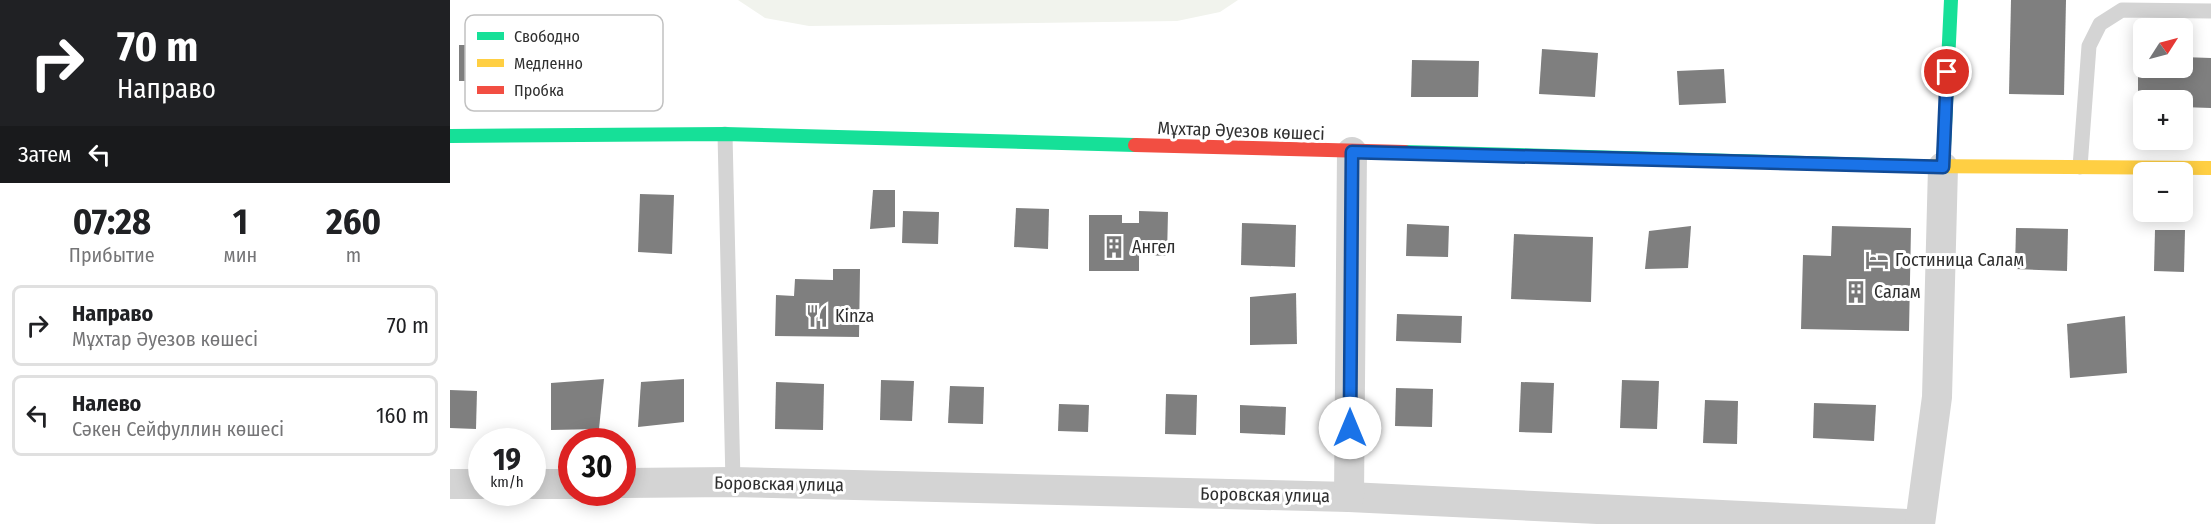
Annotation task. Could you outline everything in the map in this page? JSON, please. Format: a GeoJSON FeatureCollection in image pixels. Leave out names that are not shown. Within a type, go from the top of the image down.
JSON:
{"type":"FeatureCollection","features":[{"type":"Feature","properties":{"kind":"main road"},"geometry":{"type":"LineString","coordinates":[[1943,167],[1951,0]]}},
{"type":"Feature","properties":{"kind":"main road","name":"Мұхтар Әуезов көшесі"},"geometry":{"type":"LineString","coordinates":[[450,136],[725,134],[1943,167],[2211,168]]}},
{"type":"Feature","properties":{"kind":"street"},"geometry":{"type":"LineString","coordinates":[[1349,497],[1352,152]]}},
{"type":"Feature","properties":{"kind":"street"},"geometry":{"type":"LineString","coordinates":[[1920,524],[1937,396],[1943,167]]}},
{"type":"Feature","properties":{"kind":"street","name":"Боровская улица"},"geometry":{"type":"LineString","coordinates":[[636,483],[733,483],[1349,497],[1907,524]]}},
{"type":"Feature","properties":{"kind":"street"},"geometry":{"type":"LineString","coordinates":[[450,484],[468,484]]}},
{"type":"Feature","properties":{"kind":"lane"},"geometry":{"type":"LineString","coordinates":[[2080,167],[2089,46],[2100,24],[2122,10],[2211,11]]}},
{"type":"Feature","properties":{"kind":"lane"},"geometry":{"type":"LineString","coordinates":[[725,134],[733,483]]}},
{"type":"Feature","properties":{"kind":"shaded area"},"geometry":{"type":"Polygon","coordinates":[[[738,0],[1238,0],[1220,12],[1177,21],[809,26],[765,18],[738,0]]]}},
{"type":"Feature","properties":{"kind":"building"},"geometry":{"type":"Polygon","coordinates":[[[2011,0],[2066,0],[2064,95],[2009,94],[2011,0]]]}},
{"type":"Feature","properties":{"kind":"building"},"geometry":{"type":"Polygon","coordinates":[[[459,45],[465,45],[465,81],[459,81],[459,45]]]}},
{"type":"Feature","properties":{"kind":"building"},"geometry":{"type":"Polygon","coordinates":[[[1542,49],[1598,53],[1595,97],[1539,94],[1542,49]]]}},
{"type":"Feature","properties":{"kind":"building"},"geometry":{"type":"Polygon","coordinates":[[[2193,57],[2211,58],[2211,108],[2193,107],[2193,90],[2138,90],[2138,78],[2193,78],[2193,57]]]}},
{"type":"Feature","properties":{"kind":"building"},"geometry":{"type":"Polygon","coordinates":[[[1412,60],[1479,61],[1478,97],[1411,97],[1412,60]]]}},
{"type":"Feature","properties":{"kind":"building"},"geometry":{"type":"Polygon","coordinates":[[[1724,69],[1726,103],[1679,105],[1677,71],[1724,69]]]}},
{"type":"Feature","properties":{"kind":"building"},"geometry":{"type":"Polygon","coordinates":[[[873,190],[895,190],[895,227],[870,229],[873,190]]]}},
{"type":"Feature","properties":{"kind":"building"},"geometry":{"type":"Polygon","coordinates":[[[640,194],[674,195],[672,254],[638,252],[640,194]]]}},
{"type":"Feature","properties":{"kind":"building"},"geometry":{"type":"Polygon","coordinates":[[[1016,208],[1049,209],[1048,249],[1014,247],[1016,208]]]}},
{"type":"Feature","properties":{"kind":"building"},"geometry":{"type":"Polygon","coordinates":[[[903,211],[939,212],[938,244],[902,243],[903,211]]]}},
{"type":"Feature","properties":{"kind":"building","name":"Ангел"},"geometry":{"type":"Polygon","coordinates":[[[1139,211],[1168,212],[1167,256],[1139,255],[1139,271],[1089,271],[1089,215],[1122,215],[1122,223],[1139,223],[1139,211]]]}},
{"type":"Feature","properties":{"kind":"building"},"geometry":{"type":"Polygon","coordinates":[[[1242,223],[1296,225],[1295,267],[1241,265],[1242,223]]]}},
{"type":"Feature","properties":{"kind":"building"},"geometry":{"type":"Polygon","coordinates":[[[1407,224],[1449,226],[1448,257],[1406,256],[1407,224]]]}},
{"type":"Feature","properties":{"kind":"building"},"geometry":{"type":"Polygon","coordinates":[[[1691,226],[1688,268],[1645,269],[1649,231],[1691,226]]]}},
{"type":"Feature","properties":{"kind":"building","name":"Салам"},"geometry":{"type":"Polygon","coordinates":[[[1832,226],[1911,228],[1909,331],[1801,329],[1803,255],[1831,256],[1832,226]]]}},
{"type":"Feature","properties":{"kind":"building"},"geometry":{"type":"Polygon","coordinates":[[[2016,228],[2068,229],[2067,271],[2015,269],[2016,228]]]}},
{"type":"Feature","properties":{"kind":"building"},"geometry":{"type":"Polygon","coordinates":[[[2155,230],[2185,230],[2184,272],[2154,271],[2155,230]]]}},
{"type":"Feature","properties":{"kind":"building"},"geometry":{"type":"Polygon","coordinates":[[[1514,234],[1593,237],[1591,302],[1511,299],[1514,234]]]}},
{"type":"Feature","properties":{"kind":"building","name":"Kinza"},"geometry":{"type":"Polygon","coordinates":[[[833,269],[860,269],[859,337],[775,336],[776,295],[794,296],[795,279],[833,280],[833,269]]]}},
{"type":"Feature","properties":{"kind":"building"},"geometry":{"type":"Polygon","coordinates":[[[1296,293],[1297,344],[1250,345],[1250,297],[1296,293]]]}},
{"type":"Feature","properties":{"kind":"building"},"geometry":{"type":"Polygon","coordinates":[[[1397,314],[1462,316],[1461,343],[1396,341],[1397,314]]]}},
{"type":"Feature","properties":{"kind":"building"},"geometry":{"type":"Polygon","coordinates":[[[2125,316],[2127,373],[2070,378],[2067,324],[2125,316]]]}},
{"type":"Feature","properties":{"kind":"building"},"geometry":{"type":"Polygon","coordinates":[[[604,379],[599,428],[551,430],[551,383],[604,379]]]}},
{"type":"Feature","properties":{"kind":"building"},"geometry":{"type":"Polygon","coordinates":[[[684,379],[684,422],[638,427],[641,382],[684,379]]]}},
{"type":"Feature","properties":{"kind":"building"},"geometry":{"type":"Polygon","coordinates":[[[881,380],[914,381],[912,421],[880,420],[881,380]]]}},
{"type":"Feature","properties":{"kind":"building"},"geometry":{"type":"Polygon","coordinates":[[[1622,380],[1659,381],[1657,429],[1620,428],[1622,380]]]}},
{"type":"Feature","properties":{"kind":"building"},"geometry":{"type":"Polygon","coordinates":[[[776,382],[824,384],[823,430],[775,429],[776,382]]]}},
{"type":"Feature","properties":{"kind":"building"},"geometry":{"type":"Polygon","coordinates":[[[1521,382],[1554,383],[1552,433],[1519,432],[1521,382]]]}},
{"type":"Feature","properties":{"kind":"building"},"geometry":{"type":"Polygon","coordinates":[[[950,386],[984,387],[983,424],[948,423],[950,386]]]}},
{"type":"Feature","properties":{"kind":"building"},"geometry":{"type":"Polygon","coordinates":[[[1396,388],[1433,389],[1432,427],[1395,426],[1396,388]]]}},
{"type":"Feature","properties":{"kind":"building"},"geometry":{"type":"Polygon","coordinates":[[[450,390],[477,391],[476,428],[450,428],[450,390]]]}},
{"type":"Feature","properties":{"kind":"building"},"geometry":{"type":"Polygon","coordinates":[[[1166,394],[1197,395],[1196,435],[1165,434],[1166,394]]]}},
{"type":"Feature","properties":{"kind":"building"},"geometry":{"type":"Polygon","coordinates":[[[1705,400],[1738,401],[1737,444],[1703,443],[1705,400]]]}},
{"type":"Feature","properties":{"kind":"building"},"geometry":{"type":"Polygon","coordinates":[[[1814,403],[1876,405],[1874,441],[1813,438],[1814,403]]]}},
{"type":"Feature","properties":{"kind":"building"},"geometry":{"type":"Polygon","coordinates":[[[1059,404],[1089,405],[1088,432],[1058,431],[1059,404]]]}},
{"type":"Feature","properties":{"kind":"building"},"geometry":{"type":"Polygon","coordinates":[[[1240,405],[1286,407],[1285,435],[1240,433],[1240,405]]]}},
{"type":"Feature","properties":{"kind":"traffic: fast"},"geometry":{"type":"LineString","coordinates":[[1943,167],[1951,0]]}},
{"type":"Feature","properties":{"kind":"traffic: fast"},"geometry":{"type":"LineString","coordinates":[[450,136],[725,134],[1135,145]]}},
{"type":"Feature","properties":{"kind":"traffic: fast"},"geometry":{"type":"LineString","coordinates":[[1405,152],[1912,166]]}},
{"type":"Feature","properties":{"kind":"traffic: slow"},"geometry":{"type":"LineString","coordinates":[[1912,166],[2211,168]]}},
{"type":"Feature","properties":{"kind":"traffic: jam"},"geometry":{"type":"LineString","coordinates":[[1135,145],[1405,152]]}},
{"type":"Feature","properties":{"kind":"place","name":"Ангел"},"geometry":{"type":"Point","coordinates":[1114,247]}},
{"type":"Feature","properties":{"kind":"place","name":"Гостиница Салам"},"geometry":{"type":"Point","coordinates":[1877,260]}},
{"type":"Feature","properties":{"kind":"place","name":"Салам"},"geometry":{"type":"Point","coordinates":[1856,292]}},
{"type":"Feature","properties":{"kind":"place","name":"Kinza"},"geometry":{"type":"Point","coordinates":[817,316]}},
{"type":"Feature","properties":{"kind":"route"},"geometry":{"type":"LineString","coordinates":[[1350,428],[1352,152],[1943,167],[1947,72]]}}]}
